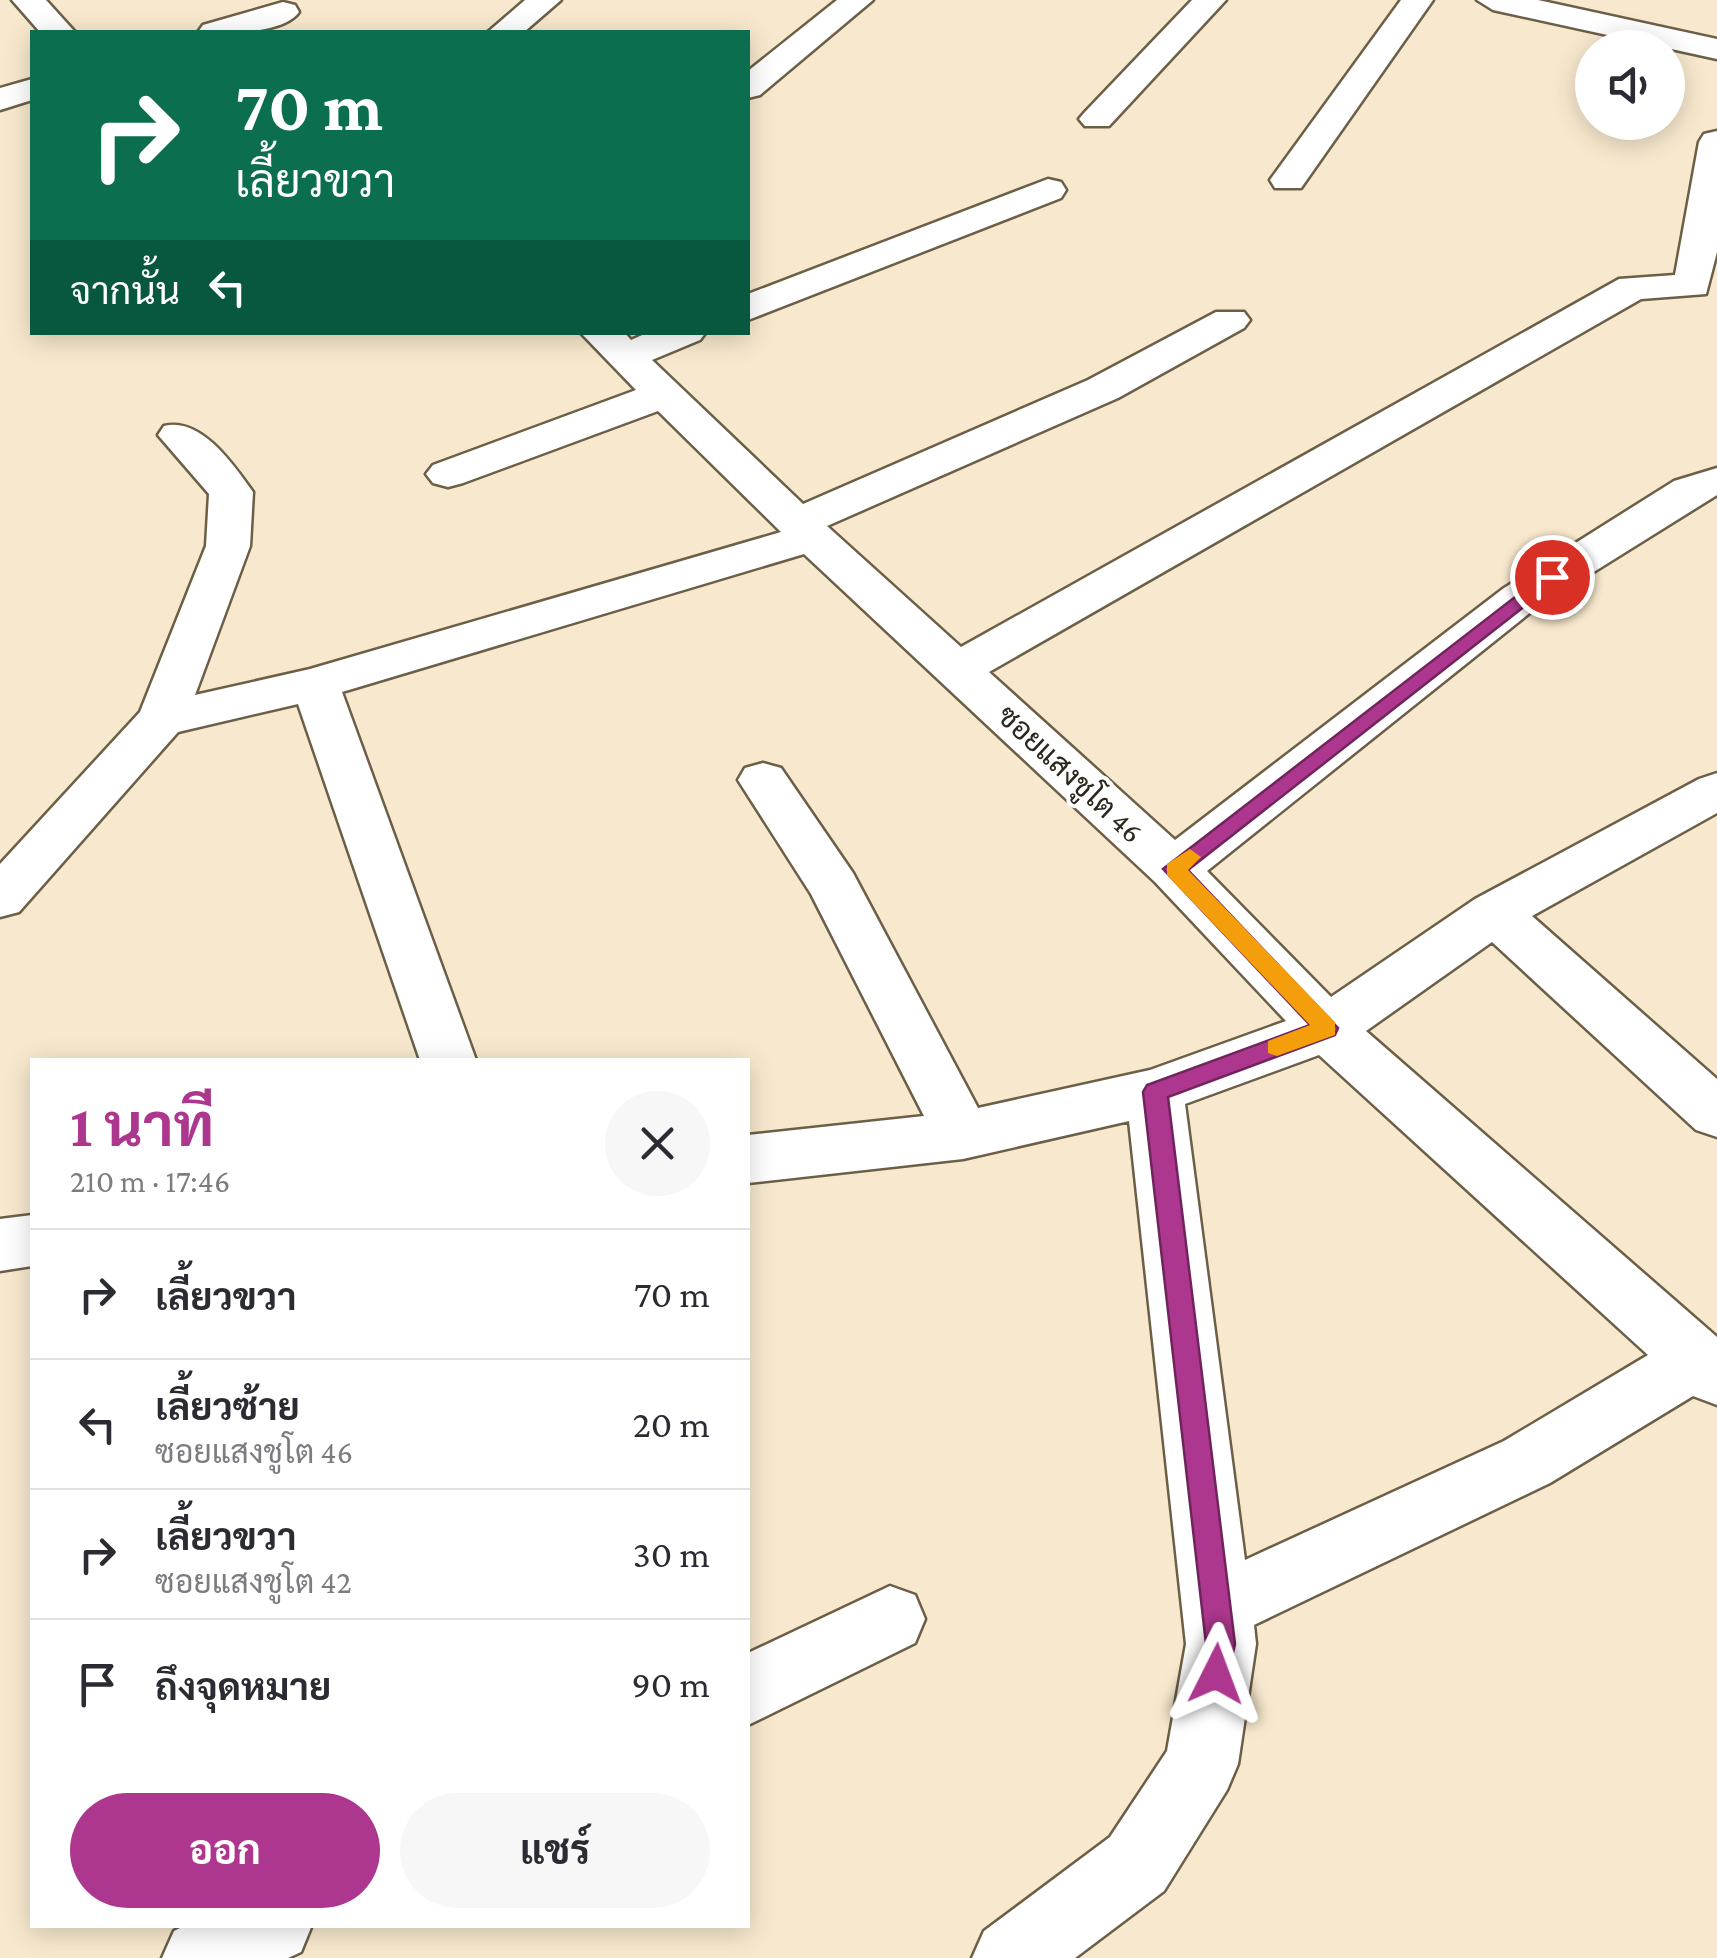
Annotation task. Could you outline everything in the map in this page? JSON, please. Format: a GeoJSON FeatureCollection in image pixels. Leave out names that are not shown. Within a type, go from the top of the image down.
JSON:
{"type":"FeatureCollection","features":[{"type":"Feature","properties":{"kind":"street"},"geometry":{"type":"LineString","coordinates":[[28,0],[56,30]]}},
{"type":"Feature","properties":{"kind":"street"},"geometry":{"type":"LineString","coordinates":[[507,30],[545,0]]}},
{"type":"Feature","properties":{"kind":"street"},"geometry":{"type":"LineString","coordinates":[[750,86],[857,0]]}},
{"type":"Feature","properties":{"kind":"street"},"geometry":{"type":"LineString","coordinates":[[1097,119],[1210,0]]}},
{"type":"Feature","properties":{"kind":"street"},"geometry":{"type":"LineString","coordinates":[[1288,180],[1416,0]]}},
{"type":"Feature","properties":{"kind":"street"},"geometry":{"type":"LineString","coordinates":[[1493,0],[1717,49]]}},
{"type":"Feature","properties":{"kind":"street"},"geometry":{"type":"LineString","coordinates":[[221,30],[281,9]]}},
{"type":"Feature","properties":{"kind":"street"},"geometry":{"type":"LineString","coordinates":[[0,100],[30,90]]}},
{"type":"Feature","properties":{"kind":"street"},"geometry":{"type":"LineString","coordinates":[[958,670],[1633,287],[1692,286],[1717,142]]}},
{"type":"Feature","properties":{"kind":"street"},"geometry":{"type":"LineString","coordinates":[[750,307],[1048,190]]}},
{"type":"Feature","properties":{"kind":"street"},"geometry":{"type":"LineString","coordinates":[[162,719],[314,684],[804,530],[1102,389],[1230,320]]}},
{"type":"Feature","properties":{"kind":"street"},"geometry":{"type":"LineString","coordinates":[[612,345],[669,335]]}},
{"type":"Feature","properties":{"kind":"street","name":"ซอยแสงชูโต 46"},"geometry":{"type":"LineString","coordinates":[[612,345],[804,530],[1174,869],[1327,1028],[1707,1368]]}},
{"type":"Feature","properties":{"kind":"street"},"geometry":{"type":"LineString","coordinates":[[448,474],[662,395]]}},
{"type":"Feature","properties":{"kind":"street"},"geometry":{"type":"LineString","coordinates":[[0,898],[162,719],[228,546],[232,492],[180,434]]}},
{"type":"Feature","properties":{"kind":"street"},"geometry":{"type":"LineString","coordinates":[[1174,869],[1520,598],[1676,498],[1717,481]]}},
{"type":"Feature","properties":{"kind":"street"},"geometry":{"type":"LineString","coordinates":[[314,684],[447,1058]]}},
{"type":"Feature","properties":{"kind":"street"},"geometry":{"type":"LineString","coordinates":[[763,780],[834,887],[963,1134]]}},
{"type":"Feature","properties":{"kind":"street"},"geometry":{"type":"LineString","coordinates":[[750,1159],[963,1134],[1155,1092],[1327,1028],[1494,913],[1717,791]]}},
{"type":"Feature","properties":{"kind":"street"},"geometry":{"type":"LineString","coordinates":[[1494,913],[1717,1114]]}},
{"type":"Feature","properties":{"kind":"street"},"geometry":{"type":"LineString","coordinates":[[1011,1958],[1136,1864],[1201,1764],[1220,1644],[1155,1092]]}},
{"type":"Feature","properties":{"kind":"street"},"geometry":{"type":"LineString","coordinates":[[0,1246],[30,1241]]}},
{"type":"Feature","properties":{"kind":"street"},"geometry":{"type":"LineString","coordinates":[[1216,1608],[1527,1462],[1707,1368]]}},
{"type":"Feature","properties":{"kind":"street"},"geometry":{"type":"LineString","coordinates":[[750,1689],[890,1619]]}},
{"type":"Feature","properties":{"kind":"street"},"geometry":{"type":"LineString","coordinates":[[201,1958],[267,1928]]}},
{"type":"Feature","properties":{"kind":"slow traffic"},"geometry":{"type":"LineString","coordinates":[[1190,857],[1174,869],[1327,1028],[1277,1047]]}},
{"type":"Feature","properties":{"kind":"route"},"geometry":{"type":"LineString","coordinates":[[1216,1674],[1220,1644],[1155,1092],[1327,1028],[1174,869],[1552,577]]}}]}
